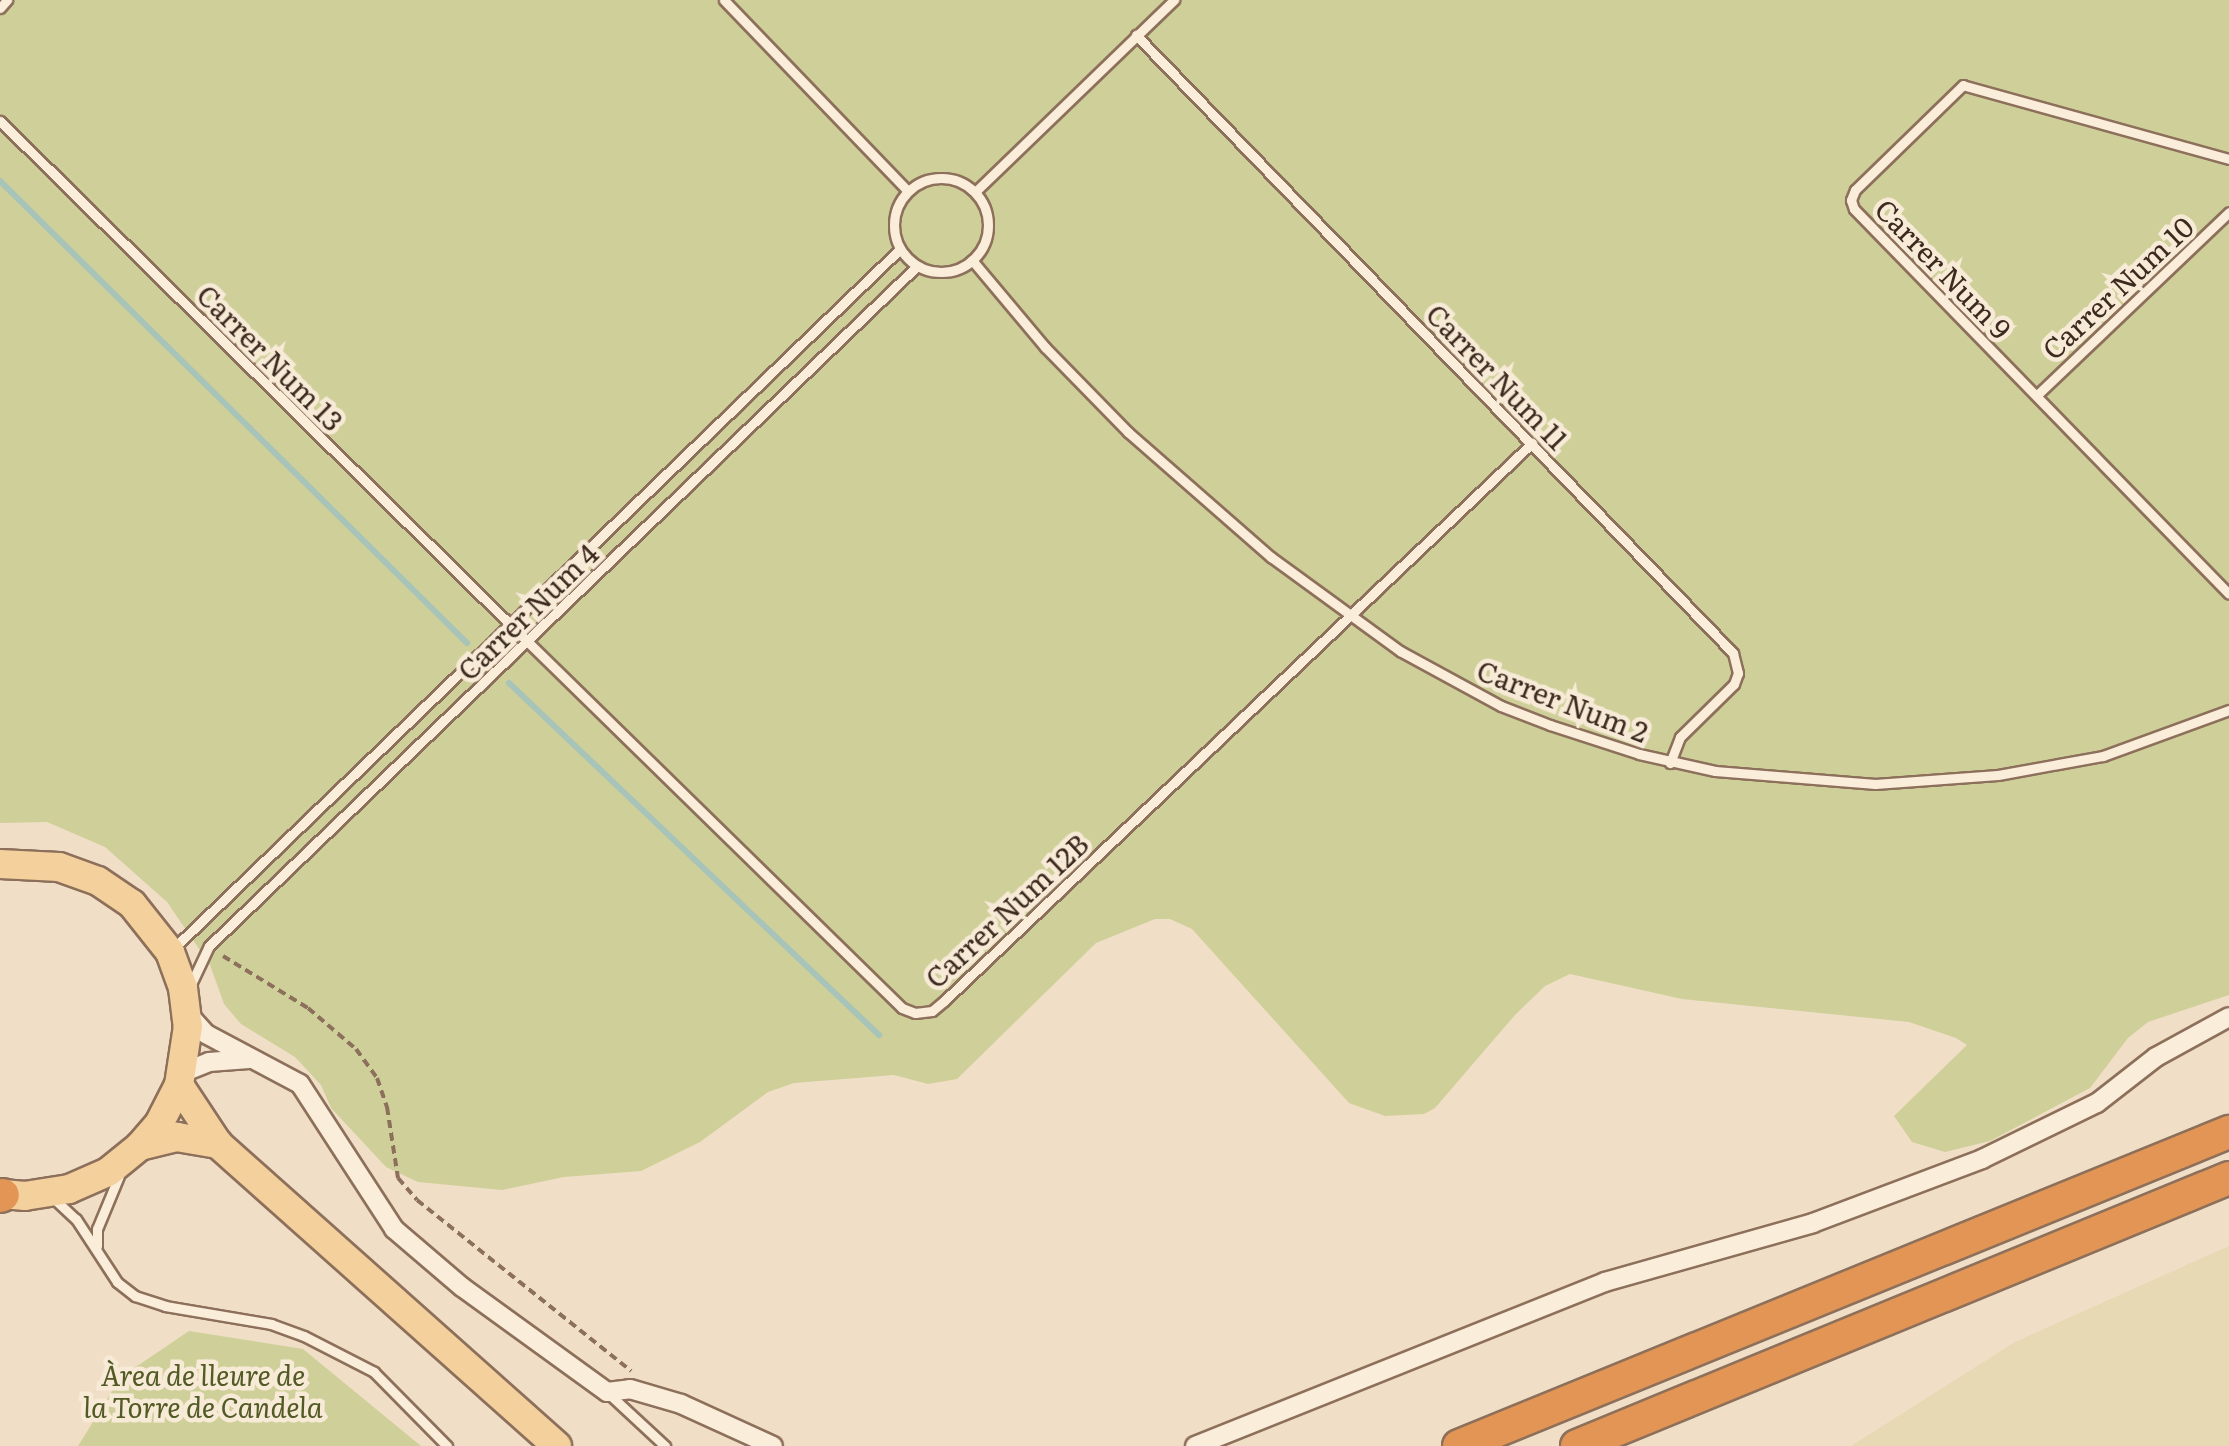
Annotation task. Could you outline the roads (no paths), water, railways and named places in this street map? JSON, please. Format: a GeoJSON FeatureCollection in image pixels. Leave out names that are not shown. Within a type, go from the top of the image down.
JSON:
{"type":"FeatureCollection","features":[{"type":"Feature","properties":{"kind":"highway"},"geometry":{"type":"LineString","coordinates":[[2035,1210],[2229,1111]]}},
{"type":"Feature","properties":{"kind":"highway"},"geometry":{"type":"LineString","coordinates":[[1459,1446],[2229,1132]]}},
{"type":"Feature","properties":{"kind":"highway"},"geometry":{"type":"LineString","coordinates":[[1577,1446],[2227,1179]]}},
{"type":"Feature","properties":{"kind":"main road"},"geometry":{"type":"LineString","coordinates":[[0,864],[49,865],[98,881],[132,904],[170,952],[187,1007],[181,1079],[159,1124],[133,1153]]}},
{"type":"Feature","properties":{"kind":"main road"},"geometry":{"type":"LineString","coordinates":[[181,1079],[218,1144],[556,1446]]}},
{"type":"Feature","properties":{"kind":"main road"},"geometry":{"type":"LineString","coordinates":[[1,1195],[48,1194],[89,1182],[133,1153],[177,1138],[218,1144]]}},
{"type":"Feature","properties":{"kind":"street"},"geometry":{"type":"LineString","coordinates":[[187,1007],[206,1034],[300,1084],[394,1228],[462,1287],[607,1392],[630,1389],[655,1396],[774,1446]]}},
{"type":"Feature","properties":{"kind":"street"},"geometry":{"type":"LineString","coordinates":[[1195,1446],[1605,1282],[1813,1223],[1982,1159],[2096,1103],[2156,1057],[2229,1017]]}},
{"type":"Feature","properties":{"kind":"street"},"geometry":{"type":"LineString","coordinates":[[181,1079],[209,1062],[255,1059]]}},
{"type":"Feature","properties":{"kind":"lane"},"geometry":{"type":"LineString","coordinates":[[0,8],[8,0]]}},
{"type":"Feature","properties":{"kind":"lane"},"geometry":{"type":"LineString","coordinates":[[724,0],[908,190]]}},
{"type":"Feature","properties":{"kind":"lane"},"geometry":{"type":"LineString","coordinates":[[975,192],[1174,0]]}},
{"type":"Feature","properties":{"kind":"lane","name":"Carrer Num 11"},"geometry":{"type":"LineString","coordinates":[[1136,35],[1733,653],[1738,674],[1734,684],[1680,737],[1670,762]]}},
{"type":"Feature","properties":{"kind":"lane","name":"Carrer Num 9"},"geometry":{"type":"LineString","coordinates":[[2229,159],[1963,86],[1854,190],[1851,200],[1854,209],[2229,594]]}},
{"type":"Feature","properties":{"kind":"lane","name":"Carrer Num 13"},"geometry":{"type":"LineString","coordinates":[[0,121],[510,624]]}},
{"type":"Feature","properties":{"kind":"lane"},"geometry":{"type":"LineString","coordinates":[[940,177],[955,179],[975,192],[987,212],[988,228],[985,244],[972,260],[949,272],[917,266],[900,249],[894,214],[908,190],[940,177]]}},
{"type":"Feature","properties":{"kind":"lane","name":"Carrer Num 10"},"geometry":{"type":"LineString","coordinates":[[2036,395],[2229,212]]}},
{"type":"Feature","properties":{"kind":"lane","name":"Carrer Num 4"},"geometry":{"type":"LineString","coordinates":[[170,952],[900,249]]}},
{"type":"Feature","properties":{"kind":"lane","name":"Carrer Num 2"},"geometry":{"type":"LineString","coordinates":[[972,260],[1045,347],[1165,467],[1350,617],[1400,651],[1501,706],[1670,762],[1812,782],[1939,781],[2102,756],[2229,710]]}},
{"type":"Feature","properties":{"kind":"lane","name":"Carrer Num 4"},"geometry":{"type":"LineString","coordinates":[[187,1007],[195,970],[210,946],[917,266]]}},
{"type":"Feature","properties":{"kind":"lane","name":"Carrer Num 12B"},"geometry":{"type":"LineString","coordinates":[[510,624],[902,1008],[915,1014],[932,1011],[944,1001],[1532,444]]}},
{"type":"Feature","properties":{"kind":"lane"},"geometry":{"type":"LineString","coordinates":[[97,1249],[98,1229],[133,1153]]}},
{"type":"Feature","properties":{"kind":"lane"},"geometry":{"type":"LineString","coordinates":[[48,1194],[76,1219],[117,1282],[135,1296],[165,1306],[271,1324],[374,1372],[447,1446]]}},
{"type":"Feature","properties":{"kind":"lane"},"geometry":{"type":"LineString","coordinates":[[607,1392],[665,1446]]}},
{"type":"Feature","properties":{"kind":"waterway"},"geometry":{"type":"LineString","coordinates":[[0,181],[467,643]]}},
{"type":"Feature","properties":{"kind":"waterway"},"geometry":{"type":"LineString","coordinates":[[509,683],[879,1035]]}},
{"type":"Feature","properties":{"kind":"park label","name":"Àrea de lleure de la Torre de Candela"},"geometry":{"type":"Point","coordinates":[203,1390]}}]}
